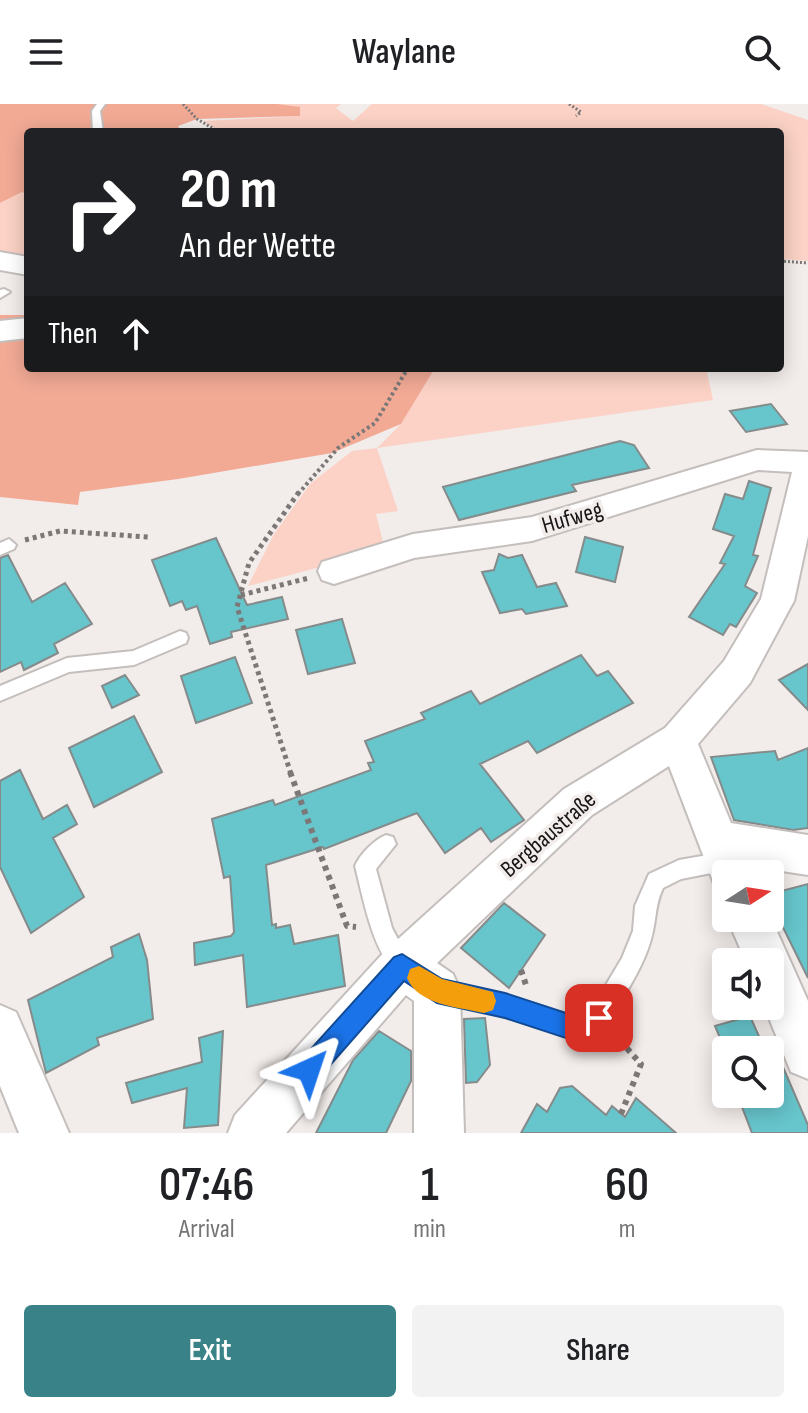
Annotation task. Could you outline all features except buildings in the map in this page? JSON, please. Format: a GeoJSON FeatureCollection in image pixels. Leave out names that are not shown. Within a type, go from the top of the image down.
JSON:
{"type":"FeatureCollection","features":[{"type":"Feature","properties":{"kind":"street"},"geometry":{"type":"LineString","coordinates":[[0,331],[24,328]]}},
{"type":"Feature","properties":{"kind":"street","name":"Hufweg"},"geometry":{"type":"LineString","coordinates":[[334,571],[413,546],[532,529],[757,460],[808,462]]}},
{"type":"Feature","properties":{"kind":"street","name":"Bergbaustraße"},"geometry":{"type":"LineString","coordinates":[[253,1133],[407,963],[578,802],[678,740],[737,672],[777,601],[808,468]]}},
{"type":"Feature","properties":{"kind":"street"},"geometry":{"type":"LineString","coordinates":[[678,740],[724,859],[808,855]]}},
{"type":"Feature","properties":{"kind":"street"},"geometry":{"type":"LineString","coordinates":[[407,963],[439,1133]]}},
{"type":"Feature","properties":{"kind":"street"},"geometry":{"type":"LineString","coordinates":[[784,999],[808,1055]]}},
{"type":"Feature","properties":{"kind":"street"},"geometry":{"type":"LineString","coordinates":[[0,1028],[41,1132]]}},
{"type":"Feature","properties":{"kind":"lane"},"geometry":{"type":"LineString","coordinates":[[98,128],[96,111],[101,104]]}},
{"type":"Feature","properties":{"kind":"lane"},"geometry":{"type":"LineString","coordinates":[[0,694],[67,665],[134,658],[180,638]]}},
{"type":"Feature","properties":{"kind":"lane"},"geometry":{"type":"LineString","coordinates":[[386,844],[365,866],[407,963],[505,1006],[575,1028],[605,1024],[643,931],[645,906],[656,881],[679,870],[724,859]]}},
{"type":"Feature","properties":{"kind":"path"},"geometry":{"type":"LineString","coordinates":[[183,104],[190,113],[213,128]]}},
{"type":"Feature","properties":{"kind":"path"},"geometry":{"type":"LineString","coordinates":[[569,104],[581,112],[576,116]]}},
{"type":"Feature","properties":{"kind":"path"},"geometry":{"type":"LineString","coordinates":[[784,261],[808,263]]}},
{"type":"Feature","properties":{"kind":"path"},"geometry":{"type":"LineString","coordinates":[[406,372],[375,423],[338,448],[287,506],[249,563],[237,607],[277,738],[347,926],[407,963]]}},
{"type":"Feature","properties":{"kind":"path"},"geometry":{"type":"LineString","coordinates":[[4,547],[60,531],[148,537]]}},
{"type":"Feature","properties":{"kind":"path"},"geometry":{"type":"LineString","coordinates":[[240,596],[334,571]]}},
{"type":"Feature","properties":{"kind":"path"},"geometry":{"type":"LineString","coordinates":[[621,1114],[641,1064]]}},
{"type":"Feature","properties":{"kind":"shaded area"},"geometry":{"type":"Polygon","coordinates":[[[0,104],[277,104],[300,107],[300,116],[197,119],[178,126],[179,128],[24,128],[24,193],[0,203],[0,104]]]}},
{"type":"Feature","properties":{"kind":"shaded area"},"geometry":{"type":"Polygon","coordinates":[[[341,104],[336,108],[353,121],[372,104],[761,104],[808,120],[808,261],[784,259],[784,128],[214,128],[203,121],[300,116],[275,106],[341,104]]]}},
{"type":"Feature","properties":{"kind":"shaded area"},"geometry":{"type":"Polygon","coordinates":[[[24,193],[24,256],[0,254],[0,203],[24,193]]]}},
{"type":"Feature","properties":{"kind":"shaded area"},"geometry":{"type":"Polygon","coordinates":[[[0,315],[24,315],[24,372],[433,372],[401,424],[332,453],[80,492],[78,505],[0,497],[0,315]]]}},
{"type":"Feature","properties":{"kind":"shaded area"},"geometry":{"type":"Polygon","coordinates":[[[433,372],[707,372],[713,400],[377,448],[401,424],[433,372]]]}},
{"type":"Feature","properties":{"kind":"shaded area"},"geometry":{"type":"Polygon","coordinates":[[[377,448],[398,511],[376,514],[385,550],[248,586],[274,534],[311,483],[352,451],[377,448]]]}},
{"type":"Feature","properties":{"kind":"slow traffic"},"geometry":{"type":"LineString","coordinates":[[419,978],[437,990],[484,1001]]}},
{"type":"Feature","properties":{"kind":"route"},"geometry":{"type":"LineString","coordinates":[[309,1070],[402,966],[437,990],[535,1014],[575,1028],[599,1018]]}}]}
